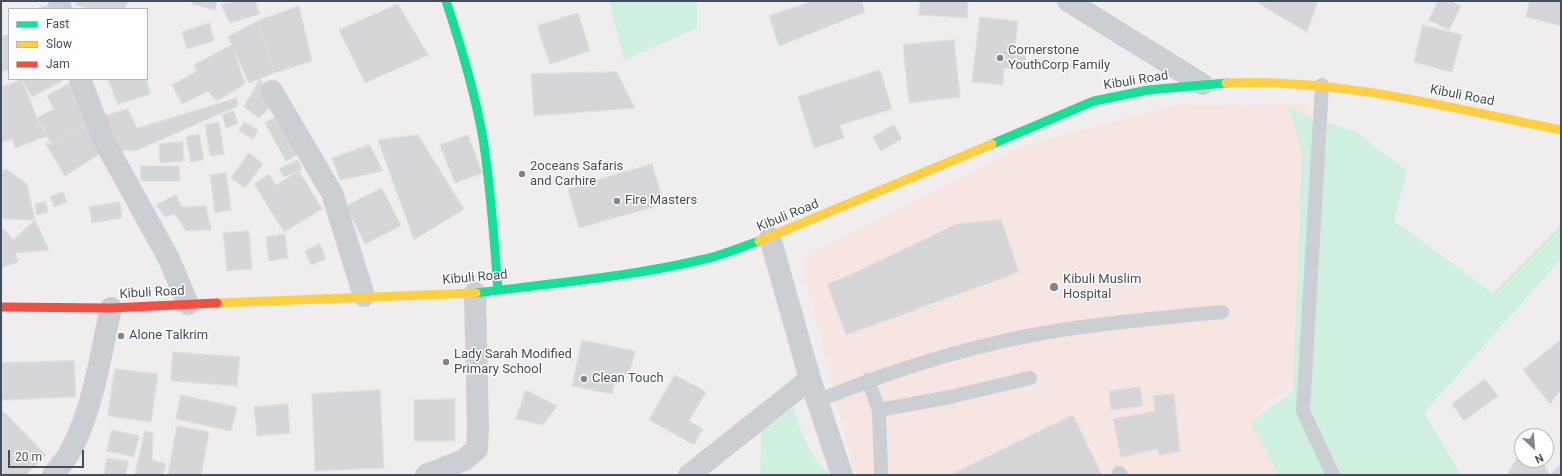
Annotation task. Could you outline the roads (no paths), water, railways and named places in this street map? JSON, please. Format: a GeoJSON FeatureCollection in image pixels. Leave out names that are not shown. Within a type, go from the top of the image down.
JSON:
{"type":"FeatureCollection","features":[{"type":"Feature","properties":{"kind":"street"},"geometry":{"type":"LineString","coordinates":[[446,1],[465,59],[483,138],[493,220],[498,290]]}},
{"type":"Feature","properties":{"kind":"street"},"geometry":{"type":"LineString","coordinates":[[1070,1],[1202,84]]}},
{"type":"Feature","properties":{"kind":"street"},"geometry":{"type":"LineString","coordinates":[[80,80],[103,139],[169,259],[188,304]]}},
{"type":"Feature","properties":{"kind":"street","name":"Kibuli Road"},"geometry":{"type":"LineString","coordinates":[[1,307],[111,308],[364,296],[475,294],[613,276],[667,267],[706,259],[770,238],[1094,101],[1119,94],[1202,84],[1260,83],[1322,85],[1370,91],[1561,130]]}},
{"type":"Feature","properties":{"kind":"street"},"geometry":{"type":"LineString","coordinates":[[272,91],[332,193],[364,296]]}},
{"type":"Feature","properties":{"kind":"street"},"geometry":{"type":"LineString","coordinates":[[770,238],[810,379],[842,475]]}},
{"type":"Feature","properties":{"kind":"street"},"geometry":{"type":"LineString","coordinates":[[426,475],[464,460],[477,449],[478,430],[475,294]]}},
{"type":"Feature","properties":{"kind":"street"},"geometry":{"type":"LineString","coordinates":[[54,475],[68,454],[82,422],[90,398],[111,308]]}},
{"type":"Feature","properties":{"kind":"street"},"geometry":{"type":"LineString","coordinates":[[689,475],[810,379]]}},
{"type":"Feature","properties":{"kind":"lane"},"geometry":{"type":"LineString","coordinates":[[1322,85],[1303,411],[1333,475]]}},
{"type":"Feature","properties":{"kind":"lane"},"geometry":{"type":"LineString","coordinates":[[817,402],[868,380],[975,348],[1060,330],[1144,319],[1222,312]]}},
{"type":"Feature","properties":{"kind":"lane"},"geometry":{"type":"LineString","coordinates":[[878,410],[950,397],[1030,378]]}},
{"type":"Feature","properties":{"kind":"lane"},"geometry":{"type":"LineString","coordinates":[[868,380],[878,410],[881,475]]}},
{"type":"Feature","properties":{"kind":"place","name":"Cornerstone YouthCorp Family"},"geometry":{"type":"Point","coordinates":[1000,58]}},
{"type":"Feature","properties":{"kind":"place","name":"2oceans Safaris and Carhire"},"geometry":{"type":"Point","coordinates":[522,174]}},
{"type":"Feature","properties":{"kind":"place","name":"Fire Masters"},"geometry":{"type":"Point","coordinates":[617,201]}},
{"type":"Feature","properties":{"kind":"place","name":"Kibuli Muslim Hospital"},"geometry":{"type":"Point","coordinates":[1054,287]}},
{"type":"Feature","properties":{"kind":"place","name":"Alone Talkrim"},"geometry":{"type":"Point","coordinates":[121,336]}},
{"type":"Feature","properties":{"kind":"place","name":"Lady Sarah Modified Primary School"},"geometry":{"type":"Point","coordinates":[446,362]}},
{"type":"Feature","properties":{"kind":"place","name":"Clean Touch"},"geometry":{"type":"Point","coordinates":[584,379]}}]}
